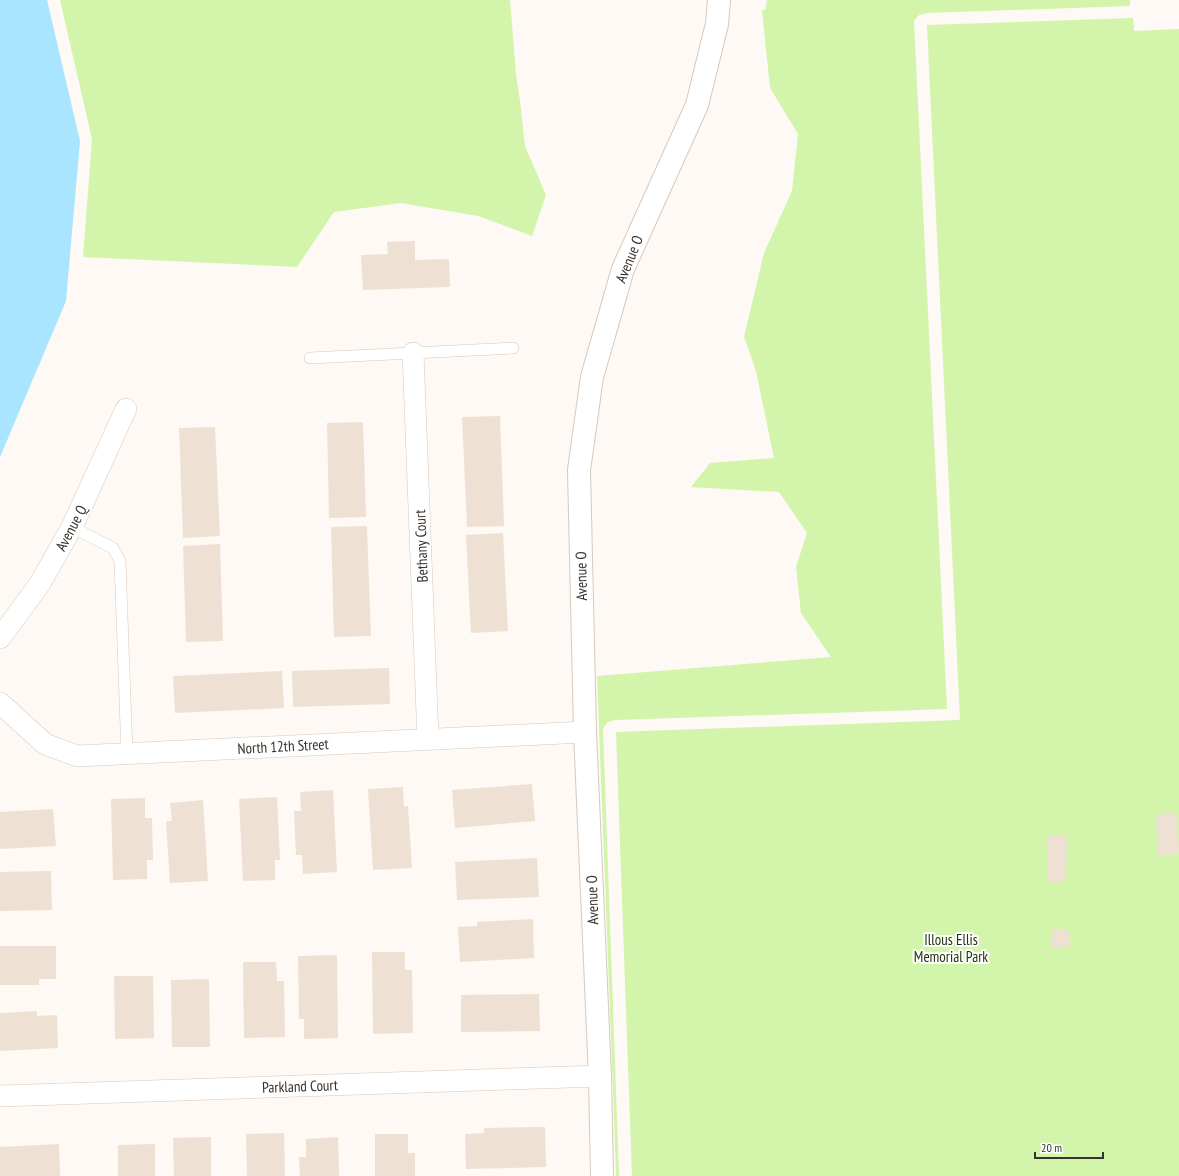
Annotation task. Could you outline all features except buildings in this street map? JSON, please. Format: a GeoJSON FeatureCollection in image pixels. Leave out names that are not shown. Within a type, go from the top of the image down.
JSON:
{"type":"FeatureCollection","features":[{"type":"Feature","properties":{"kind":"street","name":"Avenue O"},"geometry":{"type":"LineString","coordinates":[[602,1176],[600,1076],[585,732],[579,470],[592,377],[623,269],[697,105],[716,24],[718,0]]}},
{"type":"Feature","properties":{"kind":"street","name":"Bethany Court"},"geometry":{"type":"LineString","coordinates":[[413,353],[428,739]]}},
{"type":"Feature","properties":{"kind":"street","name":"Avenue Q"},"geometry":{"type":"LineString","coordinates":[[0,638],[39,585],[72,527],[126,410]]}},
{"type":"Feature","properties":{"kind":"street","name":"North 12th Street"},"geometry":{"type":"LineString","coordinates":[[0,702],[45,744],[77,756],[585,732]]}},
{"type":"Feature","properties":{"kind":"street","name":"Parkland Court"},"geometry":{"type":"LineString","coordinates":[[0,1096],[600,1076]]}},
{"type":"Feature","properties":{"kind":"lane"},"geometry":{"type":"LineString","coordinates":[[310,358],[513,348]]}},
{"type":"Feature","properties":{"kind":"lane"},"geometry":{"type":"LineString","coordinates":[[72,527],[114,548],[120,561],[127,754]]}},
{"type":"Feature","properties":{"kind":"green space"},"geometry":{"type":"Polygon","coordinates":[[[60,0],[510,0],[516,74],[525,146],[546,195],[532,236],[478,216],[401,203],[334,212],[297,267],[83,257],[92,139],[60,0]]]}},
{"type":"Feature","properties":{"kind":"green space"},"geometry":{"type":"Polygon","coordinates":[[[767,0],[1130,0],[1130,6],[927,13],[919,15],[914,21],[947,709],[615,720],[608,722],[603,728],[619,1176],[616,1176],[597,676],[831,657],[801,613],[796,567],[807,533],[779,492],[691,487],[710,463],[774,458],[756,371],[744,337],[764,253],[792,191],[798,134],[770,88],[762,10],[765,10],[767,0]]]}},
{"type":"Feature","properties":{"kind":"green space","name":"Illous Ellis Memorial Park"},"geometry":{"type":"Polygon","coordinates":[[[1133,18],[1134,31],[1179,29],[1179,1176],[632,1176],[616,732],[960,720],[927,25],[1133,18]]]}},
{"type":"Feature","properties":{"kind":"water"},"geometry":{"type":"Polygon","coordinates":[[[0,0],[47,0],[80,141],[66,301],[0,457],[0,0]]]}}]}
